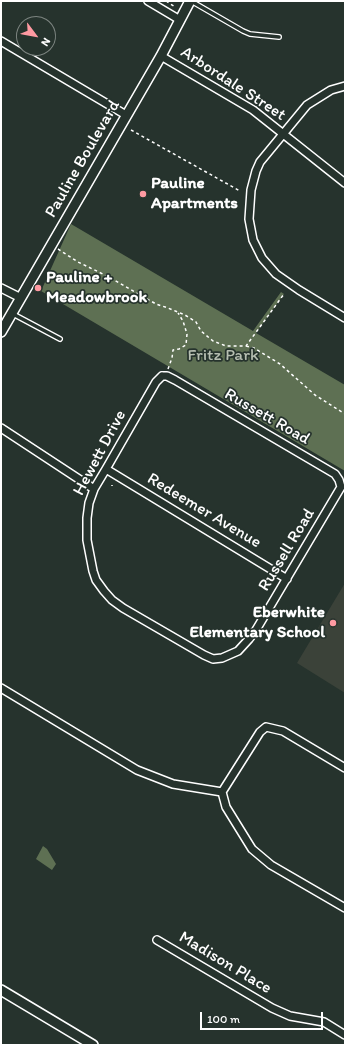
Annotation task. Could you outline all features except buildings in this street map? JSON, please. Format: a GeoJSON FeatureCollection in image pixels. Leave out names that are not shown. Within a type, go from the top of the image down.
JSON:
{"type":"FeatureCollection","features":[{"type":"Feature","properties":{"kind":"street"},"geometry":{"type":"LineString","coordinates":[[148,1],[180,20]]}},
{"type":"Feature","properties":{"kind":"street","name":"Pauline Boulevard"},"geometry":{"type":"LineString","coordinates":[[1,332],[161,56],[191,1]]}},
{"type":"Feature","properties":{"kind":"street"},"geometry":{"type":"LineString","coordinates":[[1,41],[126,115]]}},
{"type":"Feature","properties":{"kind":"street","name":"Arbordale Street"},"geometry":{"type":"LineString","coordinates":[[161,56],[252,110],[345,183]]}},
{"type":"Feature","properties":{"kind":"street"},"geometry":{"type":"LineString","coordinates":[[345,86],[331,90],[307,105],[260,162],[251,190],[249,219],[253,240],[262,258],[276,274],[298,290],[345,318]]}},
{"type":"Feature","properties":{"kind":"street"},"geometry":{"type":"LineString","coordinates":[[1,288],[20,298]]}},
{"type":"Feature","properties":{"kind":"street","name":"Hewett Drive"},"geometry":{"type":"LineString","coordinates":[[164,376],[156,382],[94,489],[89,503],[87,540],[96,580],[112,600],[123,608],[213,659],[222,658],[238,651],[249,639]]}},
{"type":"Feature","properties":{"kind":"street","name":"Russett Road"},"geometry":{"type":"LineString","coordinates":[[164,376],[175,380],[335,474],[341,487],[337,495]]}},
{"type":"Feature","properties":{"kind":"street"},"geometry":{"type":"LineString","coordinates":[[1,428],[94,489]]}},
{"type":"Feature","properties":{"kind":"street","name":"Redeemer Avenue"},"geometry":{"type":"LineString","coordinates":[[106,469],[287,579]]}},
{"type":"Feature","properties":{"kind":"street","name":"Russell Road"},"geometry":{"type":"LineString","coordinates":[[249,639],[337,495]]}},
{"type":"Feature","properties":{"kind":"street"},"geometry":{"type":"LineString","coordinates":[[1,688],[137,770],[173,784],[222,792]]}},
{"type":"Feature","properties":{"kind":"street"},"geometry":{"type":"LineString","coordinates":[[345,768],[283,731],[266,727],[260,732],[222,792],[226,807],[252,849],[271,865],[345,908]]}},
{"type":"Feature","properties":{"kind":"street","name":"Madison Place"},"geometry":{"type":"LineString","coordinates":[[157,940],[272,1008],[290,1016],[324,1022],[345,1035]]}},
{"type":"Feature","properties":{"kind":"street"},"geometry":{"type":"LineString","coordinates":[[1,990],[93,1045]]}},
{"type":"Feature","properties":{"kind":"lane"},"geometry":{"type":"LineString","coordinates":[[191,1],[250,34],[279,37]]}},
{"type":"Feature","properties":{"kind":"lane"},"geometry":{"type":"LineString","coordinates":[[12,314],[60,339]]}},
{"type":"Feature","properties":{"kind":"path"},"geometry":{"type":"LineString","coordinates":[[166,1],[175,7]]}},
{"type":"Feature","properties":{"kind":"path"},"geometry":{"type":"LineString","coordinates":[[131,130],[240,191]]}},
{"type":"Feature","properties":{"kind":"path"},"geometry":{"type":"LineString","coordinates":[[62,251],[78,262],[107,276],[156,304],[177,312],[196,322],[201,330],[213,341],[226,346],[246,346],[254,348],[280,364],[315,395],[345,414]]}},
{"type":"Feature","properties":{"kind":"path"},"geometry":{"type":"LineString","coordinates":[[246,346],[284,294]]}},
{"type":"Feature","properties":{"kind":"path"},"geometry":{"type":"LineString","coordinates":[[164,376],[172,358],[173,350],[179,349],[186,345],[187,334],[184,321],[177,312]]}},
{"type":"Feature","properties":{"kind":"shaded area","name":"Eberwhite Elementary School"},"geometry":{"type":"Polygon","coordinates":[[[345,583],[345,693],[297,663],[345,583]]]}},
{"type":"Feature","properties":{"kind":"green space","name":"Fritz Park"},"geometry":{"type":"Polygon","coordinates":[[[71,224],[253,331],[281,292],[284,294],[256,333],[345,385],[345,471],[41,291],[71,224]]]}},
{"type":"Feature","properties":{"kind":"green space"},"geometry":{"type":"Polygon","coordinates":[[[43,846],[47,849],[56,864],[52,870],[36,859],[43,846]]]}},
{"type":"Feature","properties":{"kind":"place","name":"Pauline Apartments"},"geometry":{"type":"Point","coordinates":[143,194]}},
{"type":"Feature","properties":{"kind":"place","name":"Pauline + Meadowbrook"},"geometry":{"type":"Point","coordinates":[38,288]}},
{"type":"Feature","properties":{"kind":"place","name":"Eberwhite Elementary School"},"geometry":{"type":"Point","coordinates":[333,623]}}]}
